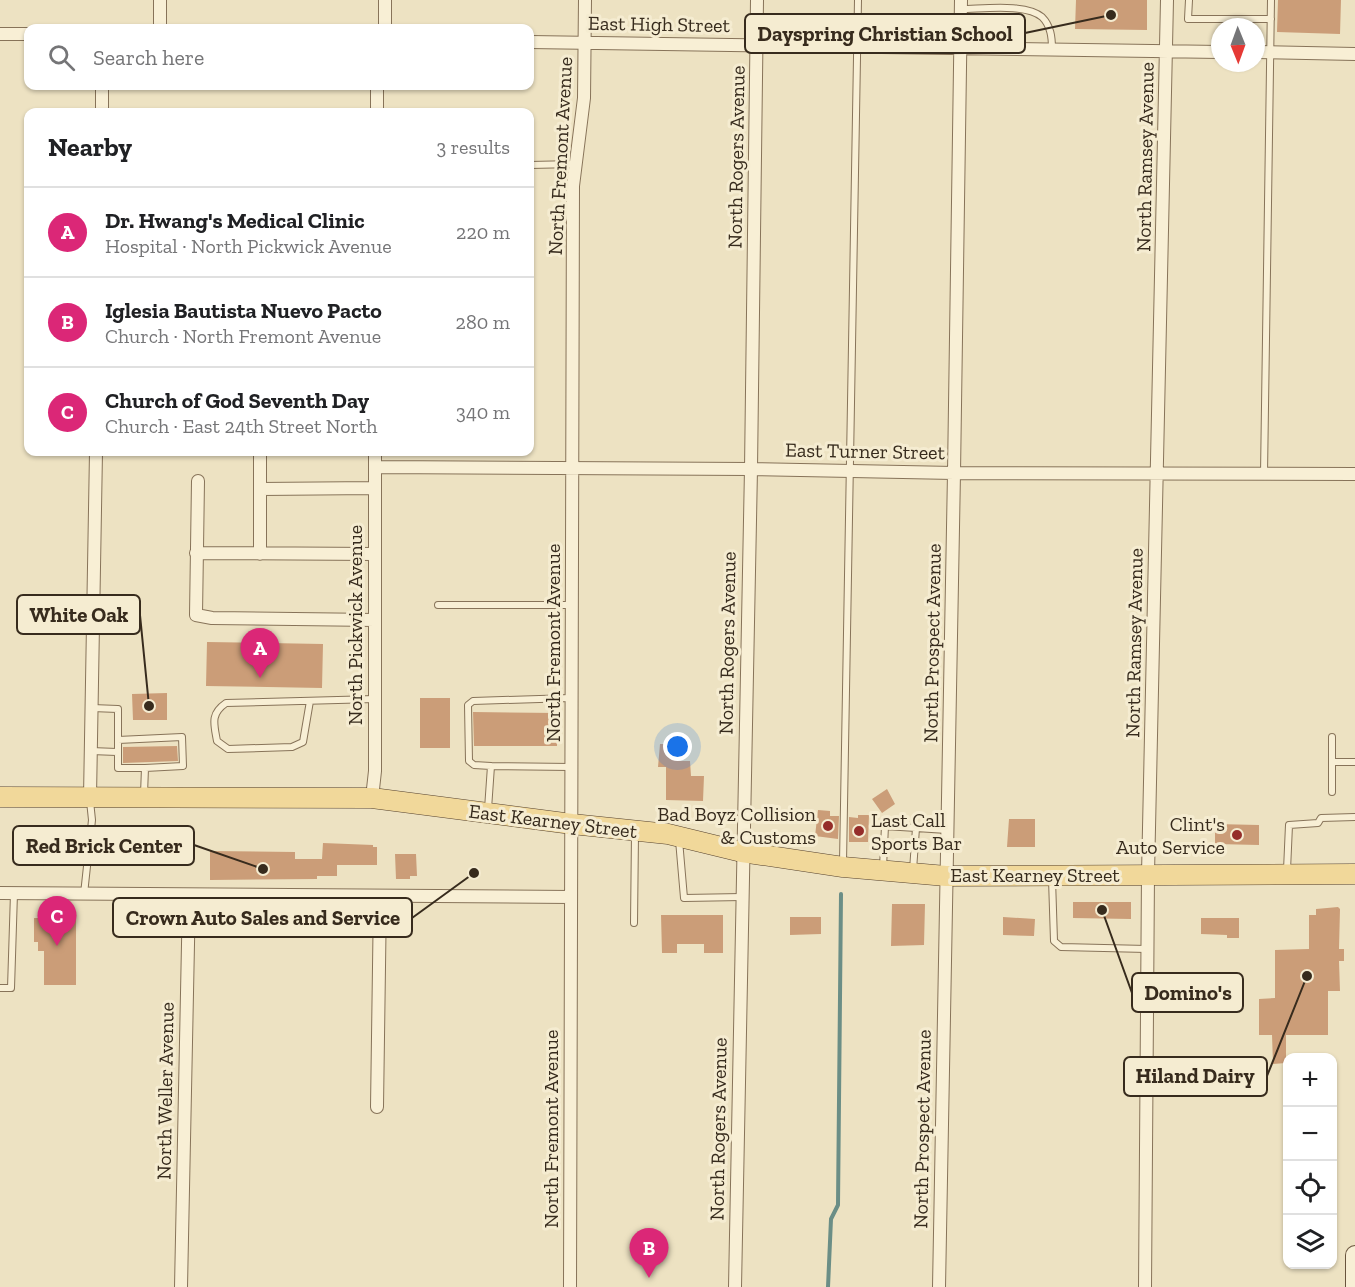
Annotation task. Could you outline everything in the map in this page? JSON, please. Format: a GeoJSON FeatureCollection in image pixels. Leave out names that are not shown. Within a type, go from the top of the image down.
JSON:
{"type":"FeatureCollection","features":[{"type":"Feature","properties":{"kind":"main road","name":"East Kearney Street"},"geometry":{"type":"LineString","coordinates":[[0,797],[372,798],[678,837],[742,852],[843,867],[946,876],[1355,874]]}},
{"type":"Feature","properties":{"kind":"main road"},"geometry":{"type":"LineString","coordinates":[[1355,1255],[1355,1287]]}},
{"type":"Feature","properties":{"kind":"street"},"geometry":{"type":"LineString","coordinates":[[159,24],[160,0]]}},
{"type":"Feature","properties":{"kind":"street"},"geometry":{"type":"LineString","coordinates":[[385,0],[385,24]]}},
{"type":"Feature","properties":{"kind":"street","name":"North Fremont Avenue"},"geometry":{"type":"LineString","coordinates":[[570,1287],[573,198],[584,98],[585,0]]}},
{"type":"Feature","properties":{"kind":"street","name":"North Rogers Avenue"},"geometry":{"type":"LineString","coordinates":[[735,1287],[751,469],[757,0]]}},
{"type":"Feature","properties":{"kind":"street","name":"North Ramsey Avenue"},"geometry":{"type":"LineString","coordinates":[[1145,1287],[1148,874],[1167,0]]}},
{"type":"Feature","properties":{"kind":"street","name":"North Prospect Avenue"},"geometry":{"type":"LineString","coordinates":[[939,1287],[961,4]]}},
{"type":"Feature","properties":{"kind":"street"},"geometry":{"type":"LineString","coordinates":[[0,34],[24,34]]}},
{"type":"Feature","properties":{"kind":"street","name":"East High Street"},"geometry":{"type":"LineString","coordinates":[[534,42],[1211,52]]}},
{"type":"Feature","properties":{"kind":"street"},"geometry":{"type":"LineString","coordinates":[[1265,53],[1355,54]]}},
{"type":"Feature","properties":{"kind":"street"},"geometry":{"type":"LineString","coordinates":[[102,90],[102,108]]}},
{"type":"Feature","properties":{"kind":"street"},"geometry":{"type":"LineString","coordinates":[[377,90],[377,108]]}},
{"type":"Feature","properties":{"kind":"street"},"geometry":{"type":"LineString","coordinates":[[90,797],[96,456]]}},
{"type":"Feature","properties":{"kind":"street"},"geometry":{"type":"LineString","coordinates":[[260,456],[260,554]]}},
{"type":"Feature","properties":{"kind":"street","name":"North Pickwick Avenue"},"geometry":{"type":"LineString","coordinates":[[372,798],[375,771],[375,456]]}},
{"type":"Feature","properties":{"kind":"street","name":"East Turner Street"},"geometry":{"type":"LineString","coordinates":[[375,467],[1355,474]]}},
{"type":"Feature","properties":{"kind":"street"},"geometry":{"type":"LineString","coordinates":[[198,481],[196,615],[201,617],[375,620]]}},
{"type":"Feature","properties":{"kind":"street"},"geometry":{"type":"LineString","coordinates":[[260,489],[375,488]]}},
{"type":"Feature","properties":{"kind":"street"},"geometry":{"type":"LineString","coordinates":[[196,553],[375,554]]}},
{"type":"Feature","properties":{"kind":"street"},"geometry":{"type":"LineString","coordinates":[[0,893],[571,897]]}},
{"type":"Feature","properties":{"kind":"street","name":"North Weller Avenue"},"geometry":{"type":"LineString","coordinates":[[181,1287],[189,895]]}},
{"type":"Feature","properties":{"kind":"street"},"geometry":{"type":"LineString","coordinates":[[377,1107],[381,897]]}},
{"type":"Feature","properties":{"kind":"lane"},"geometry":{"type":"LineString","coordinates":[[843,867],[858,0]]}},
{"type":"Feature","properties":{"kind":"lane"},"geometry":{"type":"LineString","coordinates":[[1189,0],[1188,19],[1271,19]]}},
{"type":"Feature","properties":{"kind":"lane"},"geometry":{"type":"LineString","coordinates":[[1264,474],[1271,0]]}},
{"type":"Feature","properties":{"kind":"lane"},"geometry":{"type":"LineString","coordinates":[[961,4],[1036,14],[1050,29],[1052,49]]}},
{"type":"Feature","properties":{"kind":"lane"},"geometry":{"type":"LineString","coordinates":[[534,165],[576,164]]}},
{"type":"Feature","properties":{"kind":"lane"},"geometry":{"type":"LineString","coordinates":[[438,605],[573,605]]}},
{"type":"Feature","properties":{"kind":"lane"},"geometry":{"type":"LineString","coordinates":[[572,698],[473,701],[468,705],[467,714],[469,761],[474,765],[572,767]]}},
{"type":"Feature","properties":{"kind":"lane"},"geometry":{"type":"LineString","coordinates":[[310,701],[303,742],[292,747],[228,749],[217,741],[214,719],[218,708],[226,703],[375,699]]}},
{"type":"Feature","properties":{"kind":"lane"},"geometry":{"type":"LineString","coordinates":[[92,708],[118,709],[117,752],[118,768],[183,766],[182,737],[166,742],[149,743],[118,740]]}},
{"type":"Feature","properties":{"kind":"lane"},"geometry":{"type":"LineString","coordinates":[[1332,737],[1332,792]]}},
{"type":"Feature","properties":{"kind":"lane"},"geometry":{"type":"LineString","coordinates":[[91,751],[117,752]]}},
{"type":"Feature","properties":{"kind":"lane"},"geometry":{"type":"LineString","coordinates":[[1332,762],[1355,762]]}},
{"type":"Feature","properties":{"kind":"lane"},"geometry":{"type":"LineString","coordinates":[[144,797],[148,766]]}},
{"type":"Feature","properties":{"kind":"lane"},"geometry":{"type":"LineString","coordinates":[[488,813],[491,766]]}},
{"type":"Feature","properties":{"kind":"lane"},"geometry":{"type":"LineString","coordinates":[[84,894],[92,820],[90,797]]}},
{"type":"Feature","properties":{"kind":"lane"},"geometry":{"type":"LineString","coordinates":[[1287,874],[1289,825],[1318,823],[1326,816],[1355,817]]}},
{"type":"Feature","properties":{"kind":"lane"},"geometry":{"type":"LineString","coordinates":[[883,871],[885,826],[948,830]]}},
{"type":"Feature","properties":{"kind":"lane"},"geometry":{"type":"LineString","coordinates":[[913,873],[916,828]]}},
{"type":"Feature","properties":{"kind":"lane"},"geometry":{"type":"LineString","coordinates":[[634,923],[635,831]]}},
{"type":"Feature","properties":{"kind":"lane"},"geometry":{"type":"LineString","coordinates":[[678,837],[684,898],[742,897]]}},
{"type":"Feature","properties":{"kind":"lane"},"geometry":{"type":"LineString","coordinates":[[1052,875],[1054,941],[1061,947],[1148,949]]}},
{"type":"Feature","properties":{"kind":"lane"},"geometry":{"type":"LineString","coordinates":[[0,988],[12,988],[14,893]]}},
{"type":"Feature","properties":{"kind":"building"},"geometry":{"type":"Polygon","coordinates":[[[1076,0],[1147,0],[1147,30],[1075,29],[1076,0]]]}},
{"type":"Feature","properties":{"kind":"building"},"geometry":{"type":"Polygon","coordinates":[[[1278,0],[1341,0],[1340,34],[1277,32],[1278,0]]]}},
{"type":"Feature","properties":{"kind":"building"},"geometry":{"type":"Polygon","coordinates":[[[207,642],[323,644],[322,688],[206,686],[207,642]]]}},
{"type":"Feature","properties":{"kind":"building"},"geometry":{"type":"Polygon","coordinates":[[[167,693],[167,720],[133,720],[132,694],[167,693]]]}},
{"type":"Feature","properties":{"kind":"building"},"geometry":{"type":"Polygon","coordinates":[[[420,698],[450,698],[450,748],[420,748],[420,698]]]}},
{"type":"Feature","properties":{"kind":"building"},"geometry":{"type":"Polygon","coordinates":[[[473,712],[557,713],[557,746],[474,746],[473,712]]]}},
{"type":"Feature","properties":{"kind":"building"},"geometry":{"type":"Polygon","coordinates":[[[660,744],[679,744],[678,761],[690,761],[691,776],[704,776],[703,801],[666,800],[666,767],[658,767],[660,744]]]}},
{"type":"Feature","properties":{"kind":"building"},"geometry":{"type":"Polygon","coordinates":[[[177,746],[178,761],[123,763],[123,747],[177,746]]]}},
{"type":"Feature","properties":{"kind":"building"},"geometry":{"type":"Polygon","coordinates":[[[887,789],[895,804],[882,813],[872,799],[887,789]]]}},
{"type":"Feature","properties":{"kind":"building","name":"Bad Boyz Collision & Customs"},"geometry":{"type":"Polygon","coordinates":[[[818,810],[830,811],[830,816],[839,816],[838,839],[815,836],[818,810]]]}},
{"type":"Feature","properties":{"kind":"building","name":"Last Call Sports Bar"},"geometry":{"type":"Polygon","coordinates":[[[858,815],[869,815],[868,842],[849,842],[849,817],[858,818],[858,815]]]}},
{"type":"Feature","properties":{"kind":"building"},"geometry":{"type":"Polygon","coordinates":[[[1009,819],[1035,819],[1035,847],[1007,847],[1009,819]]]}},
{"type":"Feature","properties":{"kind":"building","name":"Clint's Auto Service"},"geometry":{"type":"Polygon","coordinates":[[[1215,824],[1259,825],[1259,845],[1215,844],[1215,824]]]}},
{"type":"Feature","properties":{"kind":"building"},"geometry":{"type":"Polygon","coordinates":[[[323,843],[373,845],[377,847],[377,865],[337,865],[337,876],[317,876],[317,879],[210,880],[210,851],[295,852],[295,859],[322,859],[323,843]]]}},
{"type":"Feature","properties":{"kind":"building"},"geometry":{"type":"Polygon","coordinates":[[[395,854],[416,854],[417,876],[410,876],[410,879],[396,879],[395,854]]]}},
{"type":"Feature","properties":{"kind":"building"},"geometry":{"type":"Polygon","coordinates":[[[1073,902],[1131,902],[1131,919],[1073,918],[1073,902]]]}},
{"type":"Feature","properties":{"kind":"building"},"geometry":{"type":"Polygon","coordinates":[[[892,904],[925,904],[924,945],[891,946],[892,904]]]}},
{"type":"Feature","properties":{"kind":"building"},"geometry":{"type":"Polygon","coordinates":[[[1338,907],[1340,909],[1339,949],[1344,949],[1344,961],[1339,961],[1340,991],[1328,991],[1328,1035],[1286,1035],[1286,1053],[1283,1053],[1283,1063],[1273,1064],[1272,1035],[1259,1035],[1259,999],[1275,998],[1275,950],[1309,949],[1309,915],[1316,915],[1316,909],[1338,907]]]}},
{"type":"Feature","properties":{"kind":"building"},"geometry":{"type":"Polygon","coordinates":[[[51,913],[67,913],[67,918],[76,919],[76,985],[44,985],[44,951],[38,951],[38,942],[34,942],[34,918],[51,918],[51,913]]]}},
{"type":"Feature","properties":{"kind":"building"},"geometry":{"type":"Polygon","coordinates":[[[661,915],[723,915],[723,953],[704,953],[704,944],[677,944],[677,953],[662,953],[661,915]]]}},
{"type":"Feature","properties":{"kind":"building"},"geometry":{"type":"Polygon","coordinates":[[[790,917],[821,917],[821,934],[790,935],[790,917]]]}},
{"type":"Feature","properties":{"kind":"building"},"geometry":{"type":"Polygon","coordinates":[[[1003,917],[1035,919],[1034,936],[1003,935],[1003,917]]]}},
{"type":"Feature","properties":{"kind":"building"},"geometry":{"type":"Polygon","coordinates":[[[1201,918],[1239,918],[1239,938],[1201,934],[1201,918]]]}},
{"type":"Feature","properties":{"kind":"waterway"},"geometry":{"type":"LineString","coordinates":[[828,1287],[831,1219],[838,1205],[841,894]]}},
{"type":"Feature","properties":{"kind":"place","name":"Dayspring Christian School"},"geometry":{"type":"Point","coordinates":[1111,15]}},
{"type":"Feature","properties":{"kind":"place","name":"Dr. Hwang's Medical Clinic"},"geometry":{"type":"Point","coordinates":[260,678]}},
{"type":"Feature","properties":{"kind":"place","name":"White Oak"},"geometry":{"type":"Point","coordinates":[149,706]}},
{"type":"Feature","properties":{"kind":"place","name":"Bad Boyz Collision & Customs"},"geometry":{"type":"Point","coordinates":[828,826]}},
{"type":"Feature","properties":{"kind":"place","name":"Last Call Sports Bar"},"geometry":{"type":"Point","coordinates":[859,831]}},
{"type":"Feature","properties":{"kind":"place","name":"Clint's Auto Service"},"geometry":{"type":"Point","coordinates":[1237,835]}},
{"type":"Feature","properties":{"kind":"place","name":"Red Brick Center"},"geometry":{"type":"Point","coordinates":[263,869]}},
{"type":"Feature","properties":{"kind":"place","name":"Crown Auto Sales and Service"},"geometry":{"type":"Point","coordinates":[474,873]}},
{"type":"Feature","properties":{"kind":"place","name":"Domino's"},"geometry":{"type":"Point","coordinates":[1102,910]}},
{"type":"Feature","properties":{"kind":"place","name":"Church of God Seventh Day"},"geometry":{"type":"Point","coordinates":[57,946]}},
{"type":"Feature","properties":{"kind":"place","name":"Hiland Dairy"},"geometry":{"type":"Point","coordinates":[1307,976]}},
{"type":"Feature","properties":{"kind":"place","name":"Iglesia Bautista Nuevo Pacto"},"geometry":{"type":"Point","coordinates":[649,1278]}}]}
